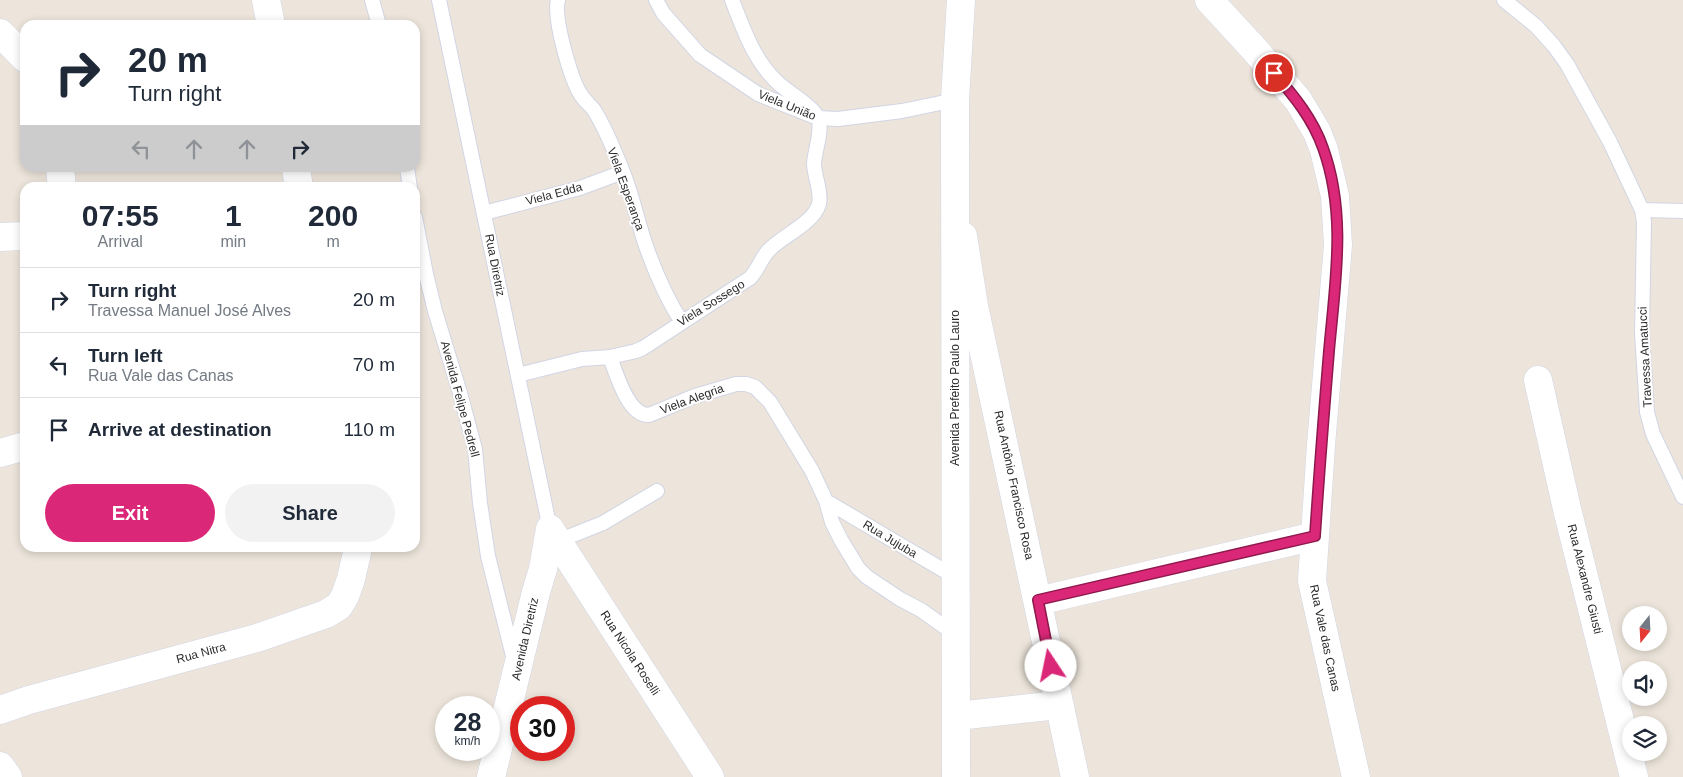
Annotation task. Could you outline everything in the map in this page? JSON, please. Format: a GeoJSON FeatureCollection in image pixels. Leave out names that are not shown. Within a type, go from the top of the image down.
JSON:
{"type":"FeatureCollection","features":[{"type":"Feature","properties":{"kind":"street"},"geometry":{"type":"LineString","coordinates":[[266,0],[270,20]]}},
{"type":"Feature","properties":{"kind":"street","name":"Avenida Prefeito Paulo Lauro"},"geometry":{"type":"LineString","coordinates":[[956,777],[955,100],[960,0]]}},
{"type":"Feature","properties":{"kind":"street","name":"Rua Vale das Canas"},"geometry":{"type":"LineString","coordinates":[[1209,0],[1298,100],[1317,132],[1324,150],[1333,189],[1338,245],[1312,581],[1356,777]]}},
{"type":"Feature","properties":{"kind":"street"},"geometry":{"type":"LineString","coordinates":[[0,32],[20,53]]}},
{"type":"Feature","properties":{"kind":"street","name":"Rua Antônio Francisco Rosa"},"geometry":{"type":"LineString","coordinates":[[956,192],[974,306],[1038,600],[1058,705],[1075,777]]}},
{"type":"Feature","properties":{"kind":"street"},"geometry":{"type":"LineString","coordinates":[[0,237],[20,236]]}},
{"type":"Feature","properties":{"kind":"street","name":"Rua Alexandre Giusti"},"geometry":{"type":"LineString","coordinates":[[1538,380],[1567,508],[1634,777]]}},
{"type":"Feature","properties":{"kind":"street"},"geometry":{"type":"LineString","coordinates":[[0,452],[20,447]]}},
{"type":"Feature","properties":{"kind":"street","name":"Avenida Diretriz"},"geometry":{"type":"LineString","coordinates":[[490,777],[536,592],[554,535]]}},
{"type":"Feature","properties":{"kind":"street","name":"Rua Nicola Roselli"},"geometry":{"type":"LineString","coordinates":[[554,535],[710,777]]}},
{"type":"Feature","properties":{"kind":"street"},"geometry":{"type":"LineString","coordinates":[[1038,600],[1315,536]]}},
{"type":"Feature","properties":{"kind":"street","name":"Rua Nitra"},"geometry":{"type":"LineString","coordinates":[[0,710],[29,700],[257,638],[326,614],[339,606],[345,596],[352,579],[357,552]]}},
{"type":"Feature","properties":{"kind":"street"},"geometry":{"type":"LineString","coordinates":[[957,716],[1058,705]]}},
{"type":"Feature","properties":{"kind":"street"},"geometry":{"type":"LineString","coordinates":[[0,766],[8,777]]}},
{"type":"Feature","properties":{"kind":"lane"},"geometry":{"type":"LineString","coordinates":[[372,0],[378,20]]}},
{"type":"Feature","properties":{"kind":"lane","name":"Rua Diretriz"},"geometry":{"type":"LineString","coordinates":[[439,0],[518,375],[554,535]]}},
{"type":"Feature","properties":{"kind":"lane","name":"Viela Esperança"},"geometry":{"type":"LineString","coordinates":[[558,0],[556,10],[558,28],[574,78],[581,95],[594,110],[623,172],[646,248],[669,301],[681,321]]}},
{"type":"Feature","properties":{"kind":"lane","name":"Viela União"},"geometry":{"type":"LineString","coordinates":[[656,0],[663,13],[700,55],[758,94],[818,118],[838,119],[955,100]]}},
{"type":"Feature","properties":{"kind":"lane"},"geometry":{"type":"LineString","coordinates":[[732,0],[757,58],[775,81],[812,110],[818,118]]}},
{"type":"Feature","properties":{"kind":"lane"},"geometry":{"type":"LineString","coordinates":[[1504,0],[1536,26],[1567,64],[1610,142],[1642,210],[1683,211]]}},
{"type":"Feature","properties":{"kind":"lane","name":"Viela Sossego"},"geometry":{"type":"LineString","coordinates":[[610,357],[636,351],[681,321],[697,314],[750,278],[757,272],[769,250],[812,217],[816,211],[819,197],[814,163],[818,138],[818,118]]}},
{"type":"Feature","properties":{"kind":"lane","name":"Viela Edda"},"geometry":{"type":"LineString","coordinates":[[484,213],[580,188],[623,172]]}},
{"type":"Feature","properties":{"kind":"lane","name":"Travessa Amatucci"},"geometry":{"type":"LineString","coordinates":[[1642,210],[1644,222],[1642,334],[1647,412],[1652,434],[1683,497]]}},
{"type":"Feature","properties":{"kind":"lane","name":"Avenida Felipe Pedrell"},"geometry":{"type":"LineString","coordinates":[[420,243],[435,311],[475,449],[480,503],[488,556],[517,671]]}},
{"type":"Feature","properties":{"kind":"lane"},"geometry":{"type":"LineString","coordinates":[[518,375],[582,360],[610,357]]}},
{"type":"Feature","properties":{"kind":"lane","name":"Viela Alegria"},"geometry":{"type":"LineString","coordinates":[[610,357],[633,408],[643,416],[649,416],[695,396],[736,384],[746,384],[754,387],[770,402],[812,471],[826,501],[832,522],[858,568],[867,577],[900,599],[921,610],[956,635]]}},
{"type":"Feature","properties":{"kind":"lane"},"geometry":{"type":"LineString","coordinates":[[554,535],[603,523],[657,491]]}},
{"type":"Feature","properties":{"kind":"lane","name":"Rua Jujuba"},"geometry":{"type":"LineString","coordinates":[[826,501],[955,577]]}},
{"type":"Feature","properties":{"kind":"route"},"geometry":{"type":"LineString","coordinates":[[1051,666],[1038,600],[1315,536],[1338,245],[1335,196],[1324,150],[1317,132],[1298,100],[1274,73]]}}]}
